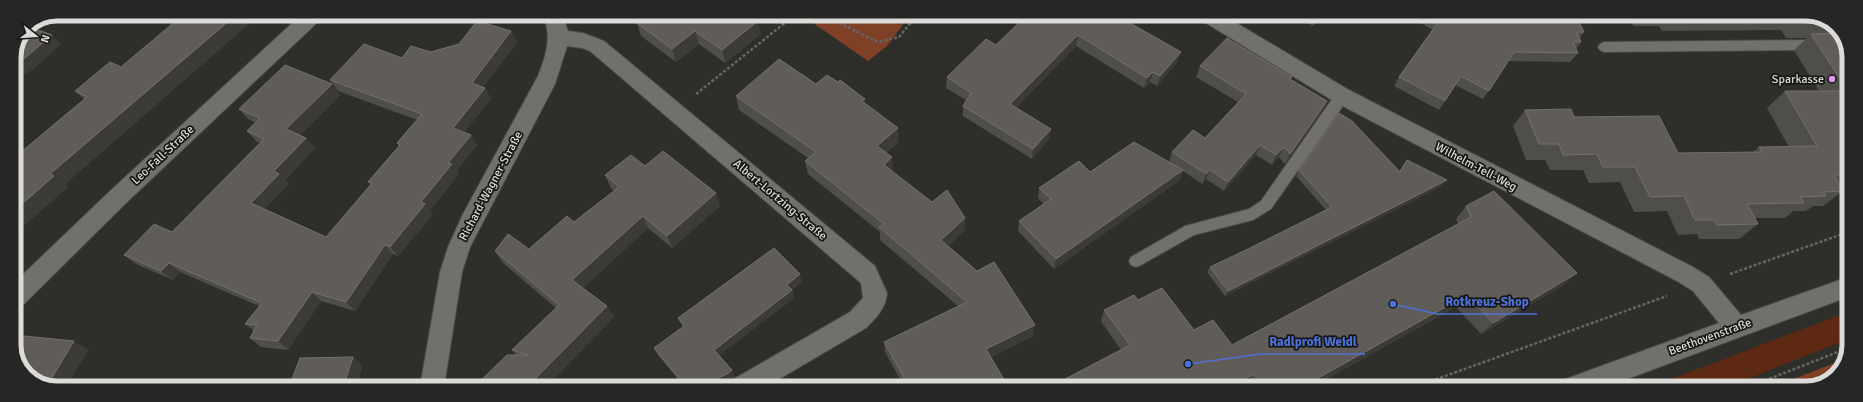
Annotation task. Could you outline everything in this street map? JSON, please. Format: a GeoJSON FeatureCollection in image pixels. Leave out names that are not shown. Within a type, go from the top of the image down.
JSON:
{"type":"FeatureCollection","features":[{"type":"Feature","properties":{"kind":"street","name":"Leo-Fall-Straße"},"geometry":{"type":"LineString","coordinates":[[21,292],[117,198],[307,21]]}},
{"type":"Feature","properties":{"kind":"street"},"geometry":{"type":"LineString","coordinates":[[554,21],[559,38]]}},
{"type":"Feature","properties":{"kind":"street","name":"Wilhelm-Tell-Weg"},"geometry":{"type":"LineString","coordinates":[[1219,21],[1342,96],[1685,274],[1701,284],[1736,327]]}},
{"type":"Feature","properties":{"kind":"street","name":"Albert-Lortzing-Straße"},"geometry":{"type":"LineString","coordinates":[[559,38],[573,38],[588,41],[597,46],[867,273],[874,286],[876,297],[871,308],[858,320],[753,381]]}},
{"type":"Feature","properties":{"kind":"street","name":"Richard-Wagner-Straße"},"geometry":{"type":"LineString","coordinates":[[433,381],[451,272],[459,247],[471,221],[546,84],[556,61],[559,38]]}},
{"type":"Feature","properties":{"kind":"street","name":"Beethovenstraße"},"geometry":{"type":"LineString","coordinates":[[1591,381],[1842,289]]}},
{"type":"Feature","properties":{"kind":"lane"},"geometry":{"type":"LineString","coordinates":[[1604,47],[1830,44]]}},
{"type":"Feature","properties":{"kind":"lane"},"geometry":{"type":"LineString","coordinates":[[1136,261],[1190,230],[1253,214],[1266,205],[1342,96]]}},
{"type":"Feature","properties":{"kind":"path"},"geometry":{"type":"LineString","coordinates":[[674,111],[787,21]]}},
{"type":"Feature","properties":{"kind":"path"},"geometry":{"type":"LineString","coordinates":[[835,21],[878,42],[899,38],[912,21]]}},
{"type":"Feature","properties":{"kind":"path"},"geometry":{"type":"LineString","coordinates":[[1431,381],[1842,234]]}},
{"type":"Feature","properties":{"kind":"path"},"geometry":{"type":"LineString","coordinates":[[1764,381],[1841,351]]}},
{"type":"Feature","properties":{"kind":"shaded area"},"geometry":{"type":"Polygon","coordinates":[[[810,21],[906,21],[887,46],[868,61],[810,21]]]}},
{"type":"Feature","properties":{"kind":"shaded area"},"geometry":{"type":"Polygon","coordinates":[[[1842,314],[1842,341],[1743,381],[1666,381],[1842,314]]]}},
{"type":"Feature","properties":{"kind":"shaded area"},"geometry":{"type":"Polygon","coordinates":[[[1838,362],[1830,372],[1820,378],[1806,381],[1788,381],[1838,362]]]}},
{"type":"Feature","properties":{"kind":"building"},"geometry":{"type":"Polygon","coordinates":[[[176,21],[229,21],[50,174],[54,176],[21,205],[21,152],[87,97],[75,91],[110,62],[121,67],[176,21]]]}},
{"type":"Feature","properties":{"kind":"building"},"geometry":{"type":"Polygon","coordinates":[[[477,21],[511,31],[472,83],[485,88],[453,128],[471,135],[448,163],[452,164],[421,202],[425,204],[390,247],[385,245],[346,302],[312,292],[278,341],[250,338],[257,325],[245,324],[262,303],[169,263],[161,271],[124,255],[154,224],[172,232],[264,139],[247,131],[260,118],[239,109],[285,65],[332,84],[286,129],[306,138],[274,171],[279,174],[251,203],[326,237],[372,183],[368,182],[400,145],[397,143],[422,114],[330,80],[364,44],[402,58],[411,46],[431,52],[459,44],[477,21]]]}},
{"type":"Feature","properties":{"kind":"building"},"geometry":{"type":"Polygon","coordinates":[[[639,21],[758,21],[722,50],[695,31],[672,49],[637,23],[639,21]]]}},
{"type":"Feature","properties":{"kind":"building"},"geometry":{"type":"Polygon","coordinates":[[[1021,21],[1127,21],[1181,52],[1160,76],[1153,72],[1147,78],[1078,35],[1010,104],[1051,129],[1033,149],[963,106],[971,93],[947,77],[986,39],[996,45],[1021,21]]]}},
{"type":"Feature","properties":{"kind":"building"},"geometry":{"type":"Polygon","coordinates":[[[1439,21],[1579,21],[1584,32],[1577,32],[1581,42],[1573,42],[1578,53],[1514,52],[1489,91],[1461,76],[1445,101],[1399,77],[1439,21]]]}},
{"type":"Feature","properties":{"kind":"building"},"geometry":{"type":"Polygon","coordinates":[[[1801,21],[1816,23],[1802,23],[1801,21]]]}},
{"type":"Feature","properties":{"kind":"building"},"geometry":{"type":"Polygon","coordinates":[[[35,29],[52,35],[21,61],[24,43],[27,37],[35,29]]]}},
{"type":"Feature","properties":{"kind":"building"},"geometry":{"type":"Polygon","coordinates":[[[1833,33],[1837,39],[1842,55],[1842,82],[1811,34],[1833,33]]]}},
{"type":"Feature","properties":{"kind":"building"},"geometry":{"type":"Polygon","coordinates":[[[1227,38],[1292,77],[1290,79],[1327,101],[1290,154],[1284,147],[1276,155],[1260,145],[1228,182],[1210,170],[1206,174],[1172,152],[1193,130],[1205,138],[1246,94],[1200,66],[1227,38]]]}},
{"type":"Feature","properties":{"kind":"building"},"geometry":{"type":"Polygon","coordinates":[[[779,59],[816,84],[827,75],[838,82],[840,80],[865,99],[862,101],[898,128],[877,146],[892,157],[884,165],[932,202],[947,190],[965,218],[941,240],[977,271],[994,262],[1035,325],[986,349],[1005,381],[906,381],[884,342],[967,302],[879,227],[884,224],[805,161],[816,152],[736,96],[779,59]]]}},
{"type":"Feature","properties":{"kind":"building"},"geometry":{"type":"Polygon","coordinates":[[[1785,91],[1842,91],[1842,174],[1834,175],[1842,191],[1823,192],[1826,196],[1800,197],[1804,203],[1747,204],[1758,224],[1717,225],[1714,220],[1695,220],[1684,196],[1650,197],[1635,167],[1603,167],[1597,154],[1563,155],[1559,144],[1539,144],[1525,110],[1571,109],[1574,117],[1659,116],[1678,153],[1762,152],[1759,147],[1817,146],[1785,91]]]}},
{"type":"Feature","properties":{"kind":"building"},"geometry":{"type":"Polygon","coordinates":[[[1339,113],[1352,121],[1400,172],[1407,160],[1447,180],[1228,291],[1210,267],[1332,207],[1299,170],[1339,113]]]}},
{"type":"Feature","properties":{"kind":"building"},"geometry":{"type":"Polygon","coordinates":[[[1134,142],[1183,170],[1056,259],[1019,221],[1051,199],[1039,188],[1079,161],[1090,172],[1134,142]]]}},
{"type":"Feature","properties":{"kind":"building"},"geometry":{"type":"Polygon","coordinates":[[[663,151],[716,193],[667,236],[643,216],[572,280],[607,306],[533,381],[480,381],[507,355],[528,355],[512,350],[559,305],[495,251],[508,234],[529,249],[567,216],[574,222],[619,187],[605,175],[631,155],[645,166],[663,151]]]}},
{"type":"Feature","properties":{"kind":"building"},"geometry":{"type":"Polygon","coordinates":[[[1494,191],[1577,273],[1493,323],[1467,295],[1313,381],[1259,381],[1254,374],[1241,381],[1061,381],[1130,345],[1104,310],[1134,295],[1138,300],[1162,288],[1194,330],[1213,320],[1232,345],[1471,217],[1466,206],[1494,191]]]}},
{"type":"Feature","properties":{"kind":"building"},"geometry":{"type":"Polygon","coordinates":[[[774,248],[800,274],[787,285],[792,290],[714,350],[732,370],[727,374],[710,381],[681,381],[654,348],[684,326],[678,318],[774,248]]]}},
{"type":"Feature","properties":{"kind":"building"},"geometry":{"type":"Polygon","coordinates":[[[21,336],[74,341],[51,380],[39,376],[30,369],[24,359],[21,347],[21,336]]]}},
{"type":"Feature","properties":{"kind":"building"},"geometry":{"type":"Polygon","coordinates":[[[353,357],[345,381],[291,381],[300,358],[353,357]]]}},
{"type":"Feature","properties":{"kind":"place","name":"Sparkasse"},"geometry":{"type":"Point","coordinates":[1832,79]}},
{"type":"Feature","properties":{"kind":"place","name":"Rotkreuz-Shop"},"geometry":{"type":"Point","coordinates":[1393,304]}},
{"type":"Feature","properties":{"kind":"place","name":"Radlprofi Weidl"},"geometry":{"type":"Point","coordinates":[1188,364]}}]}
